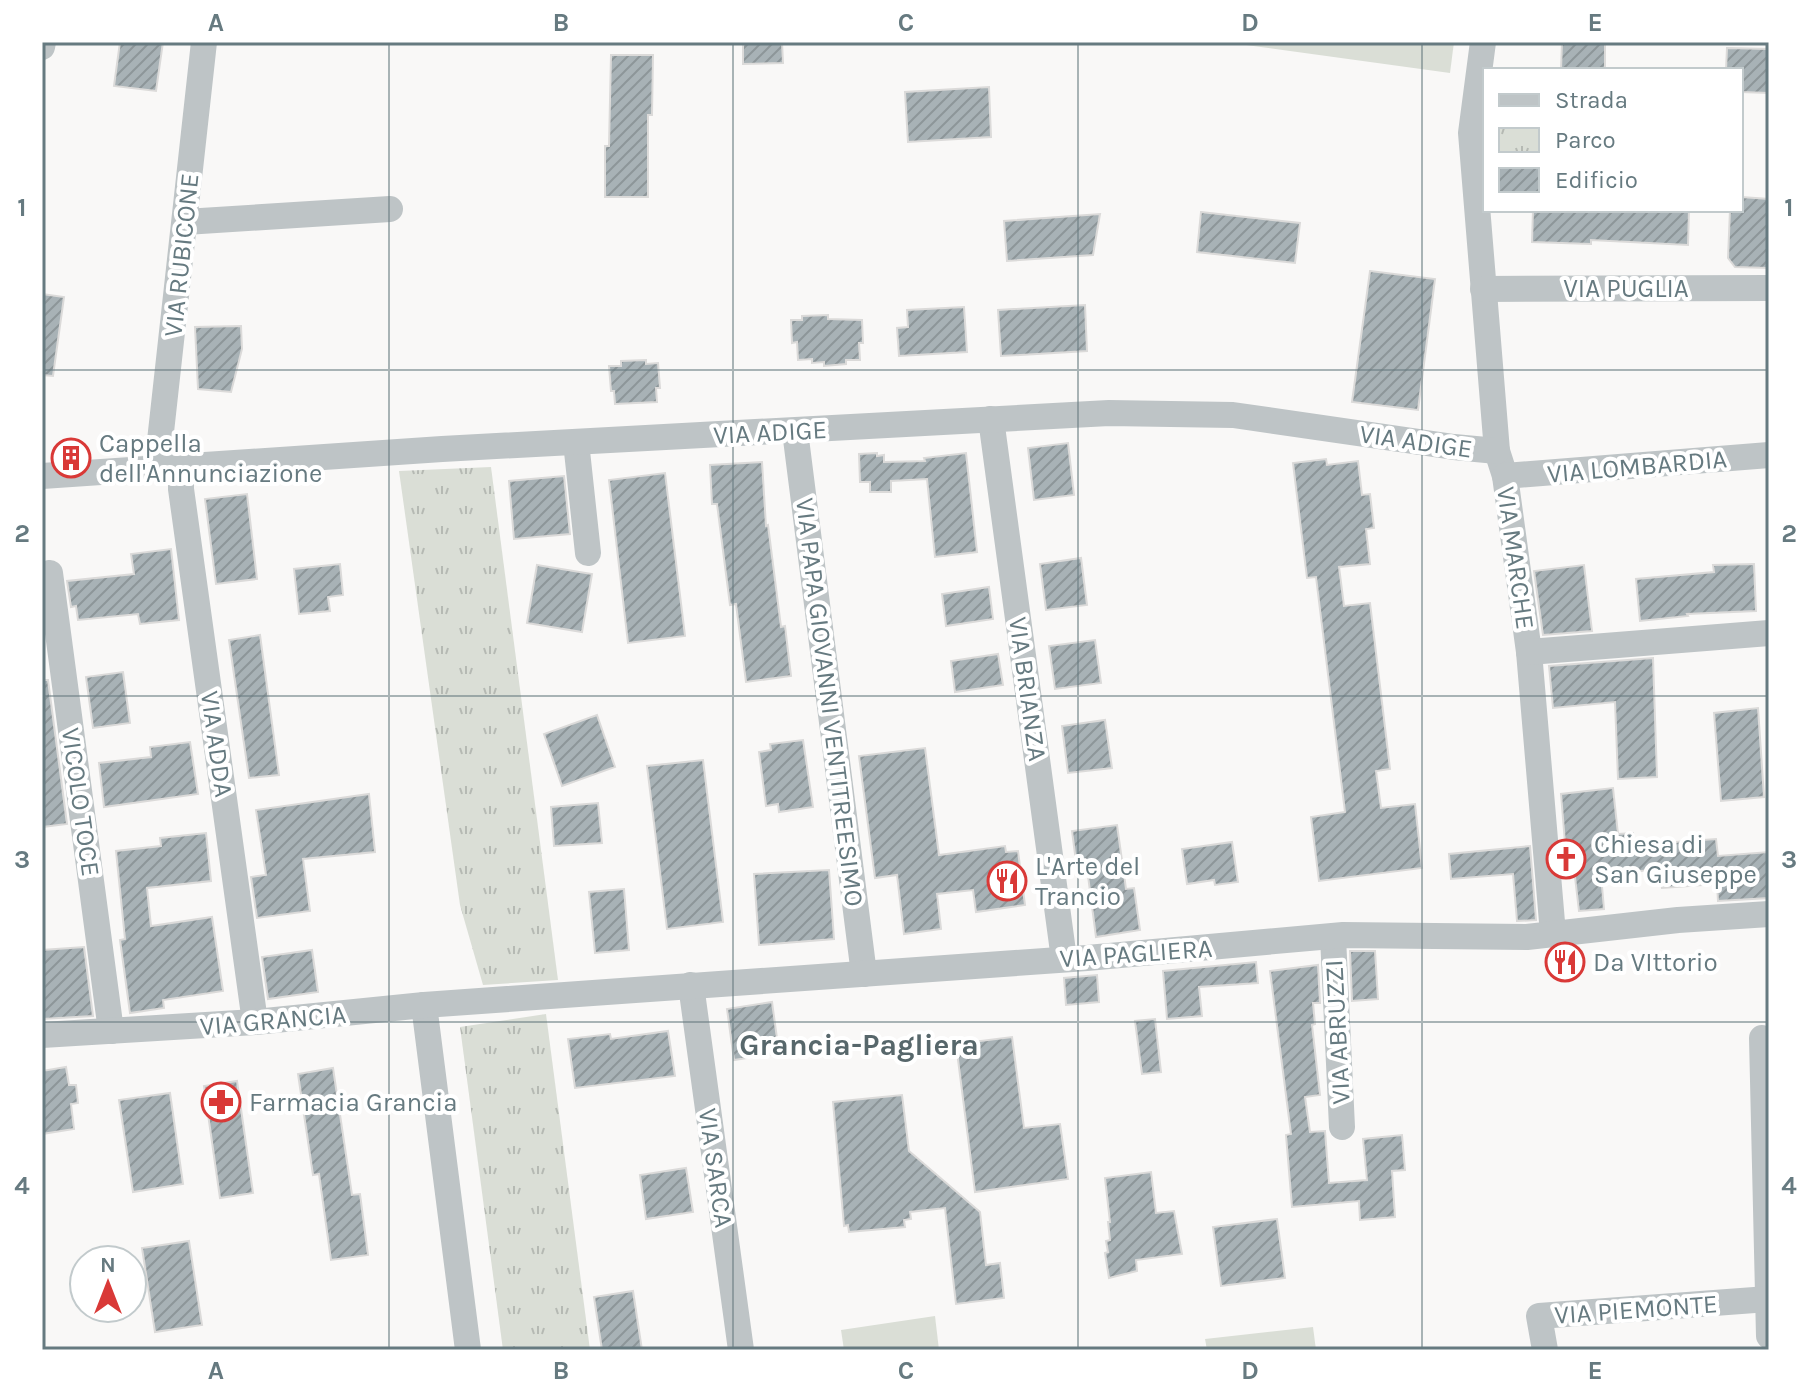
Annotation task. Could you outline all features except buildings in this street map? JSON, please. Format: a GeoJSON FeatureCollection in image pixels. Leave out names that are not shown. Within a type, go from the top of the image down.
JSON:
{"type":"FeatureCollection","features":[{"type":"Feature","properties":{"kind":"street","name":"VIA RUBICONE"},"geometry":{"type":"LineString","coordinates":[[169,467],[185,222],[204,42]]}},
{"type":"Feature","properties":{"kind":"street","name":"VIA MARCHE"},"geometry":{"type":"LineString","coordinates":[[1483,42],[1471,133],[1483,289],[1497,451],[1505,476],[1529,652],[1555,932]]}},
{"type":"Feature","properties":{"kind":"street"},"geometry":{"type":"LineString","coordinates":[[185,222],[390,209]]}},
{"type":"Feature","properties":{"kind":"street","name":"VIA PUGLIA"},"geometry":{"type":"LineString","coordinates":[[1483,289],[1769,288]]}},
{"type":"Feature","properties":{"kind":"street","name":"VIA ADIGE"},"geometry":{"type":"LineString","coordinates":[[42,476],[576,442],[1109,413],[1210,413],[1497,451]]}},
{"type":"Feature","properties":{"kind":"street","name":"VIA BRIANZA"},"geometry":{"type":"LineString","coordinates":[[991,419],[1064,959]]}},
{"type":"Feature","properties":{"kind":"street","name":"VIA PAPA GIOVANNI VENTITREESIMO"},"geometry":{"type":"LineString","coordinates":[[795,431],[864,974]]}},
{"type":"Feature","properties":{"kind":"street"},"geometry":{"type":"LineString","coordinates":[[576,442],[588,553]]}},
{"type":"Feature","properties":{"kind":"street","name":"VIA LOMBARDIA"},"geometry":{"type":"LineString","coordinates":[[1505,476],[1769,455]]}},
{"type":"Feature","properties":{"kind":"street","name":"VIA ADDA"},"geometry":{"type":"LineString","coordinates":[[169,467],[181,489],[255,1022]]}},
{"type":"Feature","properties":{"kind":"street","name":"VICOLO TOCE"},"geometry":{"type":"LineString","coordinates":[[50,573],[111,1031]]}},
{"type":"Feature","properties":{"kind":"street"},"geometry":{"type":"LineString","coordinates":[[1529,652],[1769,633]]}},
{"type":"Feature","properties":{"kind":"street","name":"VIA PAGLIERA"},"geometry":{"type":"LineString","coordinates":[[503,999],[1333,937],[1402,934],[1512,938],[1678,920],[1769,914]]}},
{"type":"Feature","properties":{"kind":"street","name":"VIA ABRUZZI"},"geometry":{"type":"LineString","coordinates":[[1333,937],[1342,1127]]}},
{"type":"Feature","properties":{"kind":"street","name":"VIA SARCA"},"geometry":{"type":"LineString","coordinates":[[691,985],[741,1350]]}},
{"type":"Feature","properties":{"kind":"street","name":"VIA GRANCIA"},"geometry":{"type":"LineString","coordinates":[[42,1035],[255,1022],[503,999]]}},
{"type":"Feature","properties":{"kind":"street"},"geometry":{"type":"LineString","coordinates":[[424,1005],[468,1350]]}},
{"type":"Feature","properties":{"kind":"street"},"geometry":{"type":"LineString","coordinates":[[1762,1038],[1769,1336]]}},
{"type":"Feature","properties":{"kind":"street","name":"VIA PIEMONTE"},"geometry":{"type":"LineString","coordinates":[[1545,1350],[1539,1316],[1768,1299]]}},
{"type":"Feature","properties":{"kind":"green space"},"geometry":{"type":"Polygon","coordinates":[[[1224,42],[1454,42],[1450,73],[1224,42]]]}},
{"type":"Feature","properties":{"kind":"green space"},"geometry":{"type":"Polygon","coordinates":[[[491,467],[558,980],[483,985],[460,905],[399,471],[491,467]]]}},
{"type":"Feature","properties":{"kind":"green space"},"geometry":{"type":"Polygon","coordinates":[[[546,1014],[590,1350],[503,1350],[460,1027],[546,1014]]]}},
{"type":"Feature","properties":{"kind":"green space"},"geometry":{"type":"Polygon","coordinates":[[[935,1316],[939,1350],[844,1350],[841,1330],[935,1316]]]}},
{"type":"Feature","properties":{"kind":"green space"},"geometry":{"type":"Polygon","coordinates":[[[1313,1327],[1316,1350],[1207,1350],[1205,1339],[1313,1327]]]}},
{"type":"Feature","properties":{"kind":"place","name":"Cappella dell'Annunciazione"},"geometry":{"type":"Point","coordinates":[71,458]}},
{"type":"Feature","properties":{"kind":"place","name":"Chiesa di San Giuseppe"},"geometry":{"type":"Point","coordinates":[1566,859]}},
{"type":"Feature","properties":{"kind":"place","name":"L'Arte del Trancio"},"geometry":{"type":"Point","coordinates":[1007,881]}},
{"type":"Feature","properties":{"kind":"place","name":"Da VIttorio"},"geometry":{"type":"Point","coordinates":[1565,962]}},
{"type":"Feature","properties":{"kind":"place","name":"Farmacia Grancia"},"geometry":{"type":"Point","coordinates":[221,1102]}},
{"type":"Feature","properties":{"kind":"district","name":"Grancia-Pagliera"},"geometry":{"type":"Point","coordinates":[859,1045]}}]}
